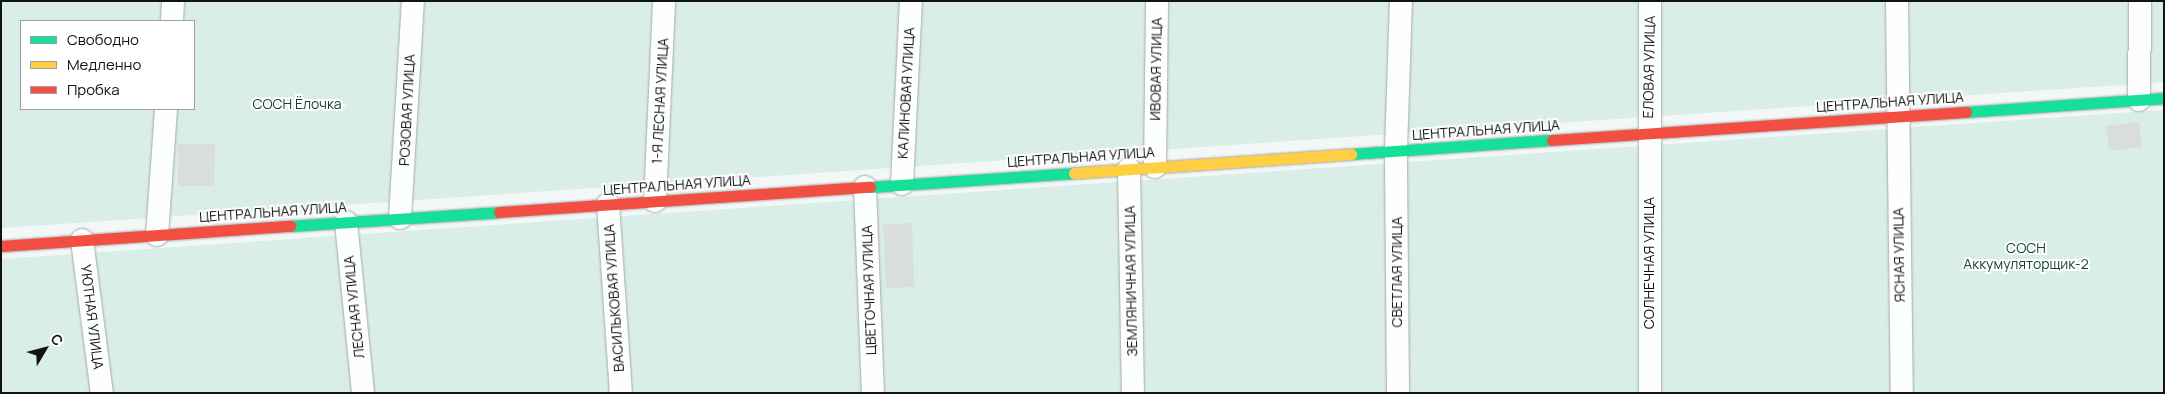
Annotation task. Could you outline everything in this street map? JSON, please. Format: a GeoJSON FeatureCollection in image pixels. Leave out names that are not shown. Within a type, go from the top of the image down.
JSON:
{"type":"FeatureCollection","features":[{"type":"Feature","properties":{"kind":"street"},"geometry":{"type":"LineString","coordinates":[[172,20],[173,1]]}},
{"type":"Feature","properties":{"kind":"street","name":"РОЗОВАЯ УЛИЦА"},"geometry":{"type":"LineString","coordinates":[[400,218],[413,1]]}},
{"type":"Feature","properties":{"kind":"street","name":"1-Я ЛЕСНАЯ УЛИЦА"},"geometry":{"type":"LineString","coordinates":[[655,201],[664,1]]}},
{"type":"Feature","properties":{"kind":"street","name":"КАЛИНОВАЯ УЛИЦА"},"geometry":{"type":"LineString","coordinates":[[902,184],[911,1]]}},
{"type":"Feature","properties":{"kind":"street","name":"ИВОВАЯ УЛИЦА"},"geometry":{"type":"LineString","coordinates":[[1155,167],[1157,1]]}},
{"type":"Feature","properties":{"kind":"street"},"geometry":{"type":"LineString","coordinates":[[1396,151],[1401,1]]}},
{"type":"Feature","properties":{"kind":"street","name":"ЕЛОВАЯ УЛИЦА"},"geometry":{"type":"LineString","coordinates":[[1648,133],[1650,1]]}},
{"type":"Feature","properties":{"kind":"street","name":"ЯСНАЯ УЛИЦА"},"geometry":{"type":"LineString","coordinates":[[1897,1],[1896,117],[1902,393]]}},
{"type":"Feature","properties":{"kind":"street"},"geometry":{"type":"LineString","coordinates":[[2139,100],[2140,1]]}},
{"type":"Feature","properties":{"kind":"street","name":"ЦЕНТРАЛЬНАЯ УЛИЦА"},"geometry":{"type":"LineString","coordinates":[[1,246],[2164,98]]}},
{"type":"Feature","properties":{"kind":"street"},"geometry":{"type":"LineString","coordinates":[[157,235],[166,110]]}},
{"type":"Feature","properties":{"kind":"street","name":"СОЛНЕЧНАЯ УЛИЦА"},"geometry":{"type":"LineString","coordinates":[[1648,133],[1650,393]]}},
{"type":"Feature","properties":{"kind":"street","name":"СВЕТЛАЯ УЛИЦА"},"geometry":{"type":"LineString","coordinates":[[1396,151],[1398,393]]}},
{"type":"Feature","properties":{"kind":"street","name":"ЗЕМЛЯНИЧНАЯ УЛИЦА"},"geometry":{"type":"LineString","coordinates":[[1129,169],[1133,393]]}},
{"type":"Feature","properties":{"kind":"street","name":"ЦВЕТОЧНАЯ УЛИЦА"},"geometry":{"type":"LineString","coordinates":[[865,187],[873,393]]}},
{"type":"Feature","properties":{"kind":"street","name":"ВАСИЛЬКОВАЯ УЛИЦА"},"geometry":{"type":"LineString","coordinates":[[608,204],[621,393]]}},
{"type":"Feature","properties":{"kind":"street","name":"ЛЕСНАЯ УЛИЦА"},"geometry":{"type":"LineString","coordinates":[[346,222],[363,393]]}},
{"type":"Feature","properties":{"kind":"street","name":"УЮТНАЯ УЛИЦА"},"geometry":{"type":"LineString","coordinates":[[82,240],[102,393]]}},
{"type":"Feature","properties":{"kind":"green space","name":"СОСН Ёлочка"},"geometry":{"type":"Polygon","coordinates":[[[1,1],[2164,1],[2164,82],[1,228],[1,1]]]}},
{"type":"Feature","properties":{"kind":"green space","name":"СОСН Аккумуляторщик-2"},"geometry":{"type":"Polygon","coordinates":[[[2164,110],[2164,393],[1,393],[1,259],[2164,110]]]}},
{"type":"Feature","properties":{"kind":"building"},"geometry":{"type":"Polygon","coordinates":[[[2139,122],[2142,147],[2109,151],[2106,126],[2139,122]]]}},
{"type":"Feature","properties":{"kind":"building"},"geometry":{"type":"Polygon","coordinates":[[[178,144],[215,144],[214,186],[178,186],[178,144]]]}},
{"type":"Feature","properties":{"kind":"building"},"geometry":{"type":"Polygon","coordinates":[[[912,223],[914,287],[886,288],[883,225],[912,223]]]}},
{"type":"Feature","properties":{"kind":"traffic: fast"},"geometry":{"type":"LineString","coordinates":[[1966,112],[2164,98]]}},
{"type":"Feature","properties":{"kind":"traffic: fast"},"geometry":{"type":"LineString","coordinates":[[1351,154],[1552,140]]}},
{"type":"Feature","properties":{"kind":"traffic: fast"},"geometry":{"type":"LineString","coordinates":[[870,187],[1074,173]]}},
{"type":"Feature","properties":{"kind":"traffic: fast"},"geometry":{"type":"LineString","coordinates":[[290,226],[499,212]]}},
{"type":"Feature","properties":{"kind":"traffic: slow"},"geometry":{"type":"LineString","coordinates":[[1074,173],[1351,154]]}},
{"type":"Feature","properties":{"kind":"traffic: jam"},"geometry":{"type":"LineString","coordinates":[[1552,140],[1966,112]]}},
{"type":"Feature","properties":{"kind":"traffic: jam"},"geometry":{"type":"LineString","coordinates":[[499,212],[870,187]]}},
{"type":"Feature","properties":{"kind":"traffic: jam"},"geometry":{"type":"LineString","coordinates":[[1,246],[290,226]]}}]}
